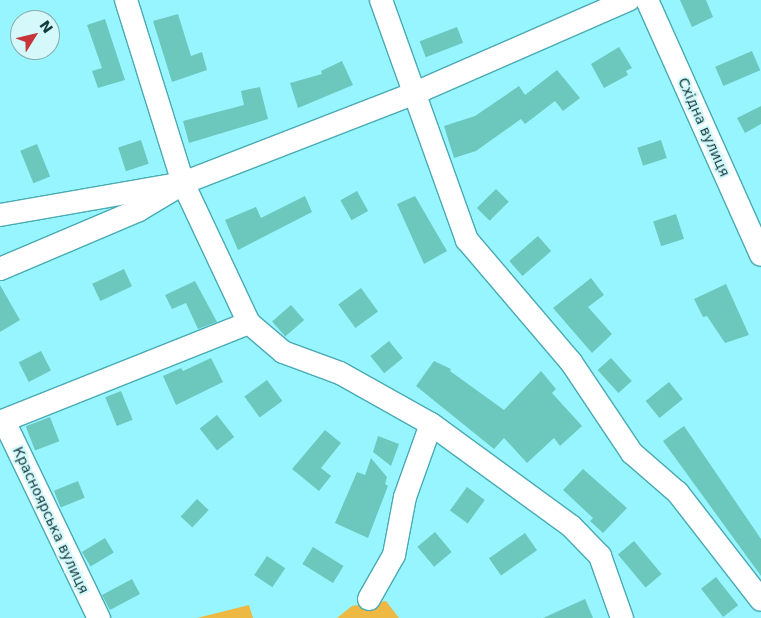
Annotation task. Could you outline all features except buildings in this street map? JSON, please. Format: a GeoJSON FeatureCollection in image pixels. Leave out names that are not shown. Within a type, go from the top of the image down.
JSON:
{"type":"FeatureCollection","features":[{"type":"Feature","properties":{"kind":"street"},"geometry":{"type":"LineString","coordinates":[[126,0],[184,183],[249,323],[283,352],[340,372],[431,424],[571,526],[600,556],[622,618]]}},
{"type":"Feature","properties":{"kind":"street"},"geometry":{"type":"LineString","coordinates":[[381,0],[413,94],[467,240],[571,362],[632,453],[678,493],[761,600]]}},
{"type":"Feature","properties":{"kind":"street"},"geometry":{"type":"LineString","coordinates":[[0,270],[138,210],[184,183],[413,94],[628,0]]}},
{"type":"Feature","properties":{"kind":"street","name":"Східна вулиця"},"geometry":{"type":"LineString","coordinates":[[647,0],[761,255]]}},
{"type":"Feature","properties":{"kind":"street"},"geometry":{"type":"LineString","coordinates":[[0,215],[184,183]]}},
{"type":"Feature","properties":{"kind":"street"},"geometry":{"type":"LineString","coordinates":[[2,422],[249,323]]}},
{"type":"Feature","properties":{"kind":"street","name":"Красноярська вулиця"},"geometry":{"type":"LineString","coordinates":[[2,422],[98,618]]}},
{"type":"Feature","properties":{"kind":"street"},"geometry":{"type":"LineString","coordinates":[[369,600],[394,556],[406,497],[431,424]]}},
{"type":"Feature","properties":{"kind":"shaded area"},"geometry":{"type":"Polygon","coordinates":[[[386,601],[399,618],[337,618],[352,606],[386,601]]]}},
{"type":"Feature","properties":{"kind":"shaded area"},"geometry":{"type":"Polygon","coordinates":[[[249,605],[253,618],[196,618],[201,617],[249,605]]]}}]}
